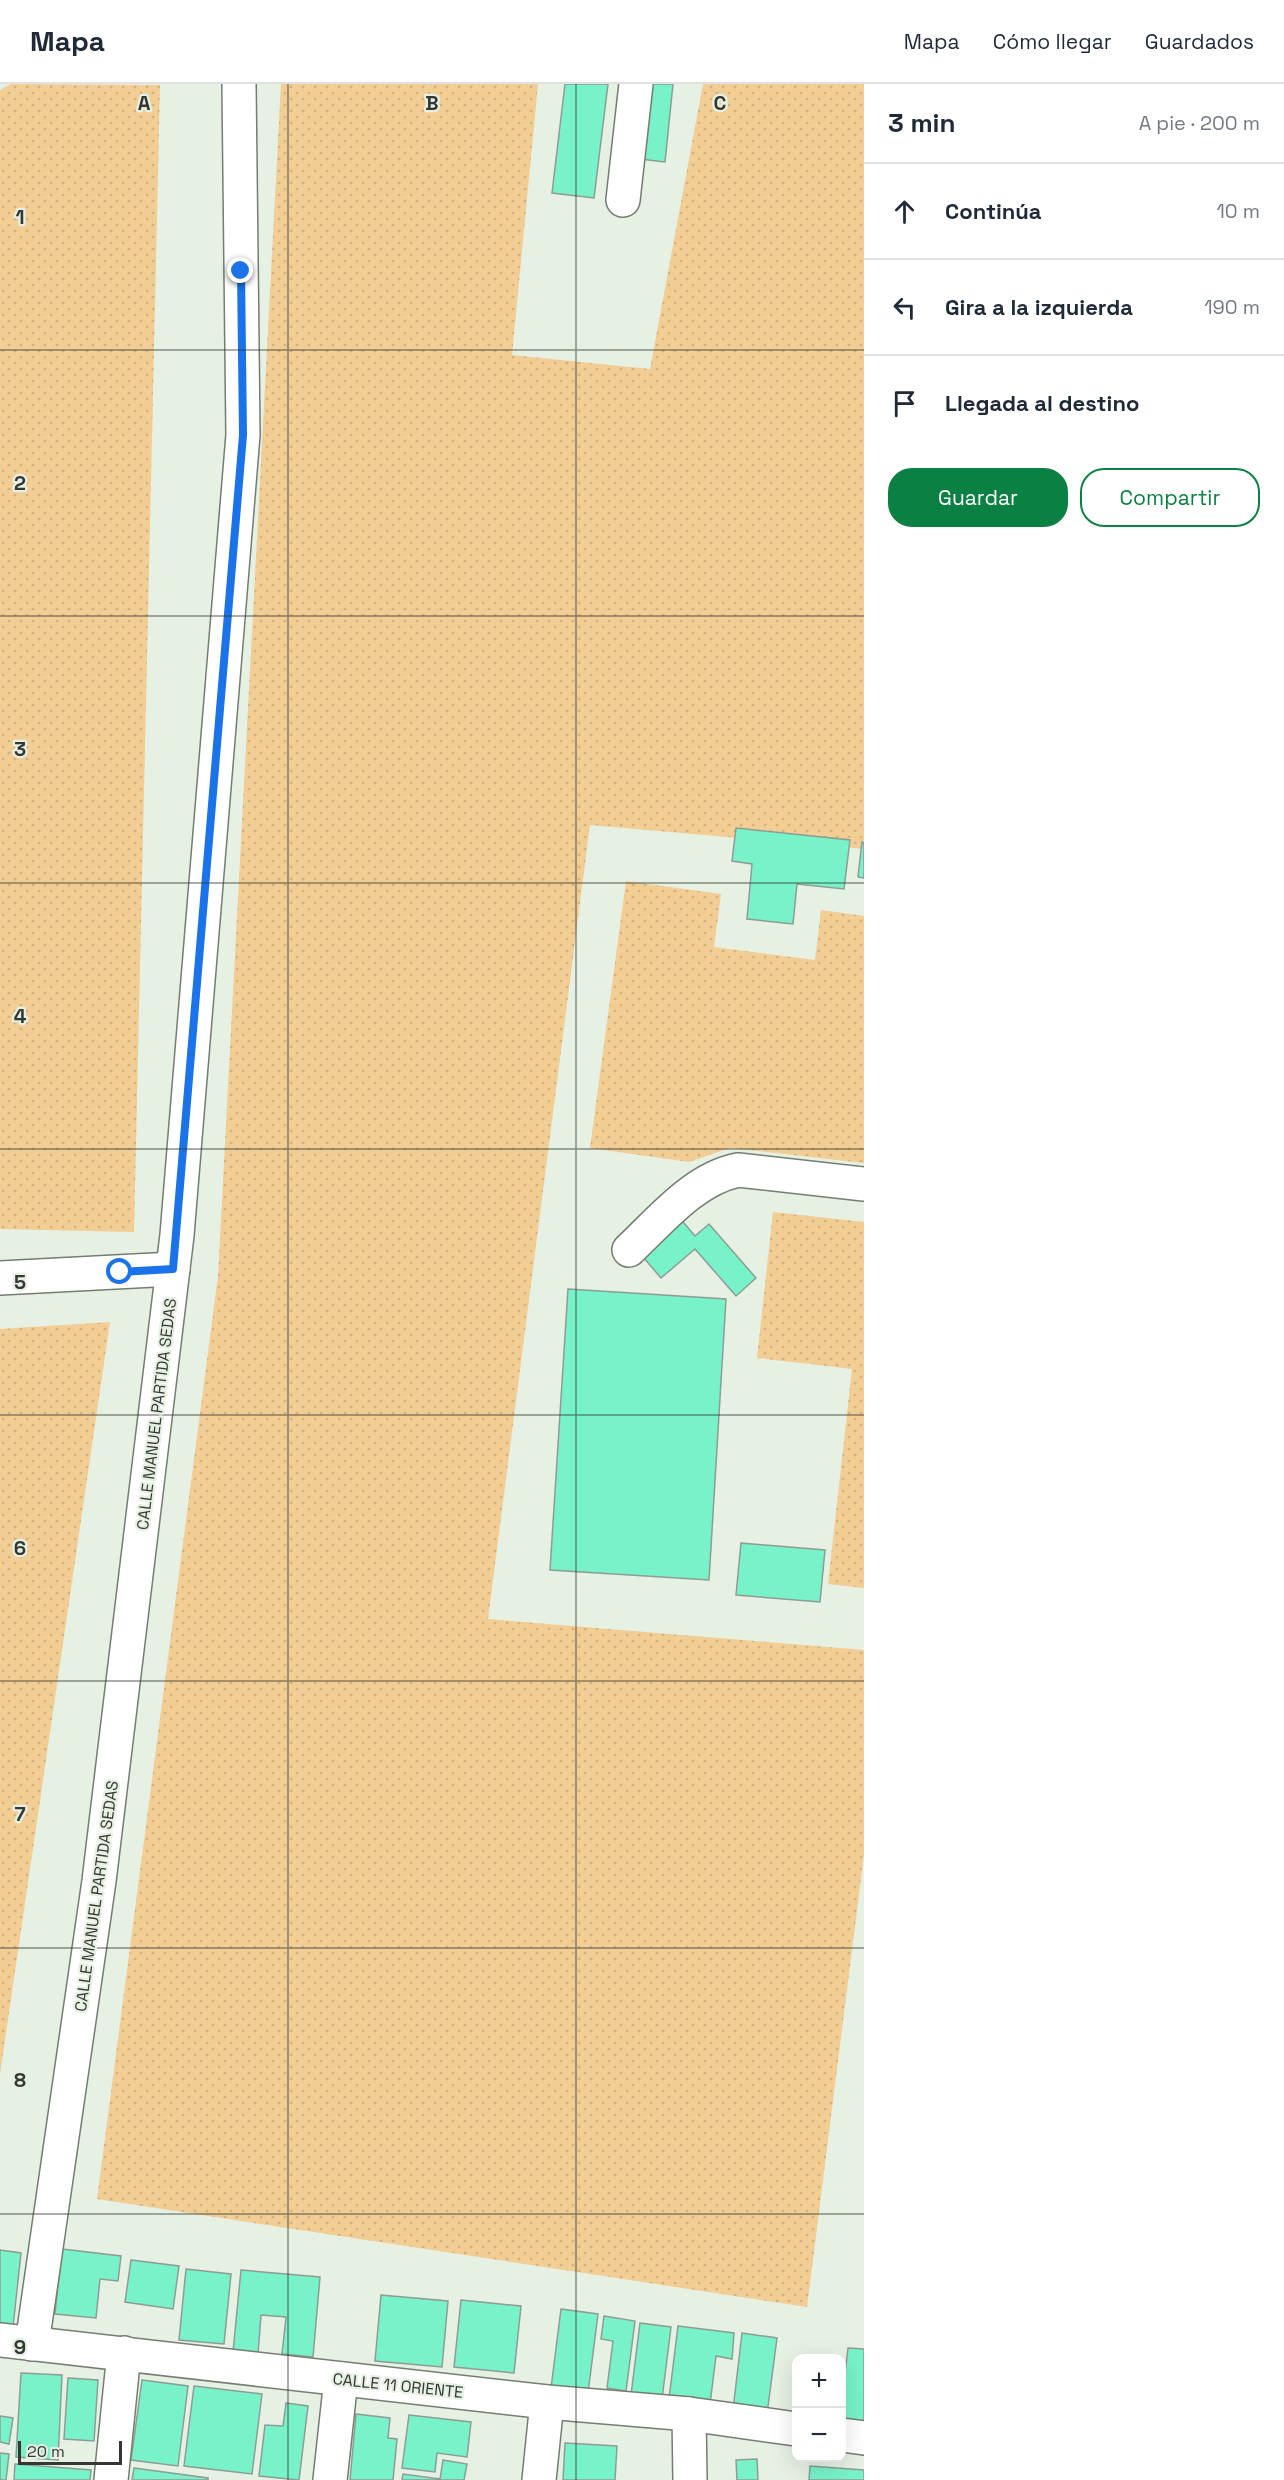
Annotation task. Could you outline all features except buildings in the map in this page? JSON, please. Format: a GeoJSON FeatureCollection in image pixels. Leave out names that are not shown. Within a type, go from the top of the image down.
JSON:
{"type":"FeatureCollection","features":[{"type":"Feature","properties":{"kind":"street","name":"CALLE MANUEL PARTIDA SEDAS"},"geometry":{"type":"LineString","coordinates":[[32,2344],[99,1881],[173,1269],[243,435],[239,84]]}},
{"type":"Feature","properties":{"kind":"street"},"geometry":{"type":"LineString","coordinates":[[623,200],[636,84]]}},
{"type":"Feature","properties":{"kind":"street"},"geometry":{"type":"LineString","coordinates":[[629,1250],[704,1183],[722,1173],[738,1170],[864,1184]]}},
{"type":"Feature","properties":{"kind":"street"},"geometry":{"type":"LineString","coordinates":[[0,1278],[173,1269]]}},
{"type":"Feature","properties":{"kind":"street","name":"CALLE 11 ORIENTE"},"geometry":{"type":"LineString","coordinates":[[0,2340],[547,2402],[688,2414],[792,2428]]}},
{"type":"Feature","properties":{"kind":"street"},"geometry":{"type":"LineString","coordinates":[[111,2480],[124,2353]]}},
{"type":"Feature","properties":{"kind":"street"},"geometry":{"type":"LineString","coordinates":[[330,2480],[341,2379]]}},
{"type":"Feature","properties":{"kind":"street"},"geometry":{"type":"LineString","coordinates":[[539,2480],[547,2402]]}},
{"type":"Feature","properties":{"kind":"street"},"geometry":{"type":"LineString","coordinates":[[688,2414],[690,2480]]}},
{"type":"Feature","properties":{"kind":"street"},"geometry":{"type":"LineString","coordinates":[[846,2436],[864,2438]]}},
{"type":"Feature","properties":{"kind":"shaded area"},"geometry":{"type":"Polygon","coordinates":[[[11,84],[160,85],[134,1232],[0,1229],[0,90],[11,84]]]}},
{"type":"Feature","properties":{"kind":"shaded area"},"geometry":{"type":"Polygon","coordinates":[[[281,84],[538,84],[512,355],[650,369],[703,84],[864,84],[864,849],[590,825],[488,1619],[864,1650],[864,1855],[807,2307],[97,2199],[218,1276],[281,84]]]}},
{"type":"Feature","properties":{"kind":"shaded area"},"geometry":{"type":"Polygon","coordinates":[[[626,881],[721,894],[714,947],[815,960],[821,910],[864,916],[864,1163],[730,1148],[689,1162],[590,1148],[626,881]]]}},
{"type":"Feature","properties":{"kind":"shaded area"},"geometry":{"type":"Polygon","coordinates":[[[773,1212],[864,1222],[864,1588],[828,1584],[852,1369],[757,1358],[773,1212]]]}},
{"type":"Feature","properties":{"kind":"shaded area"},"geometry":{"type":"Polygon","coordinates":[[[110,1322],[0,2074],[0,1329],[110,1322]]]}},
{"type":"Feature","properties":{"kind":"route"},"geometry":{"type":"LineString","coordinates":[[120,1272],[173,1269],[243,435],[241,271]]}}]}
